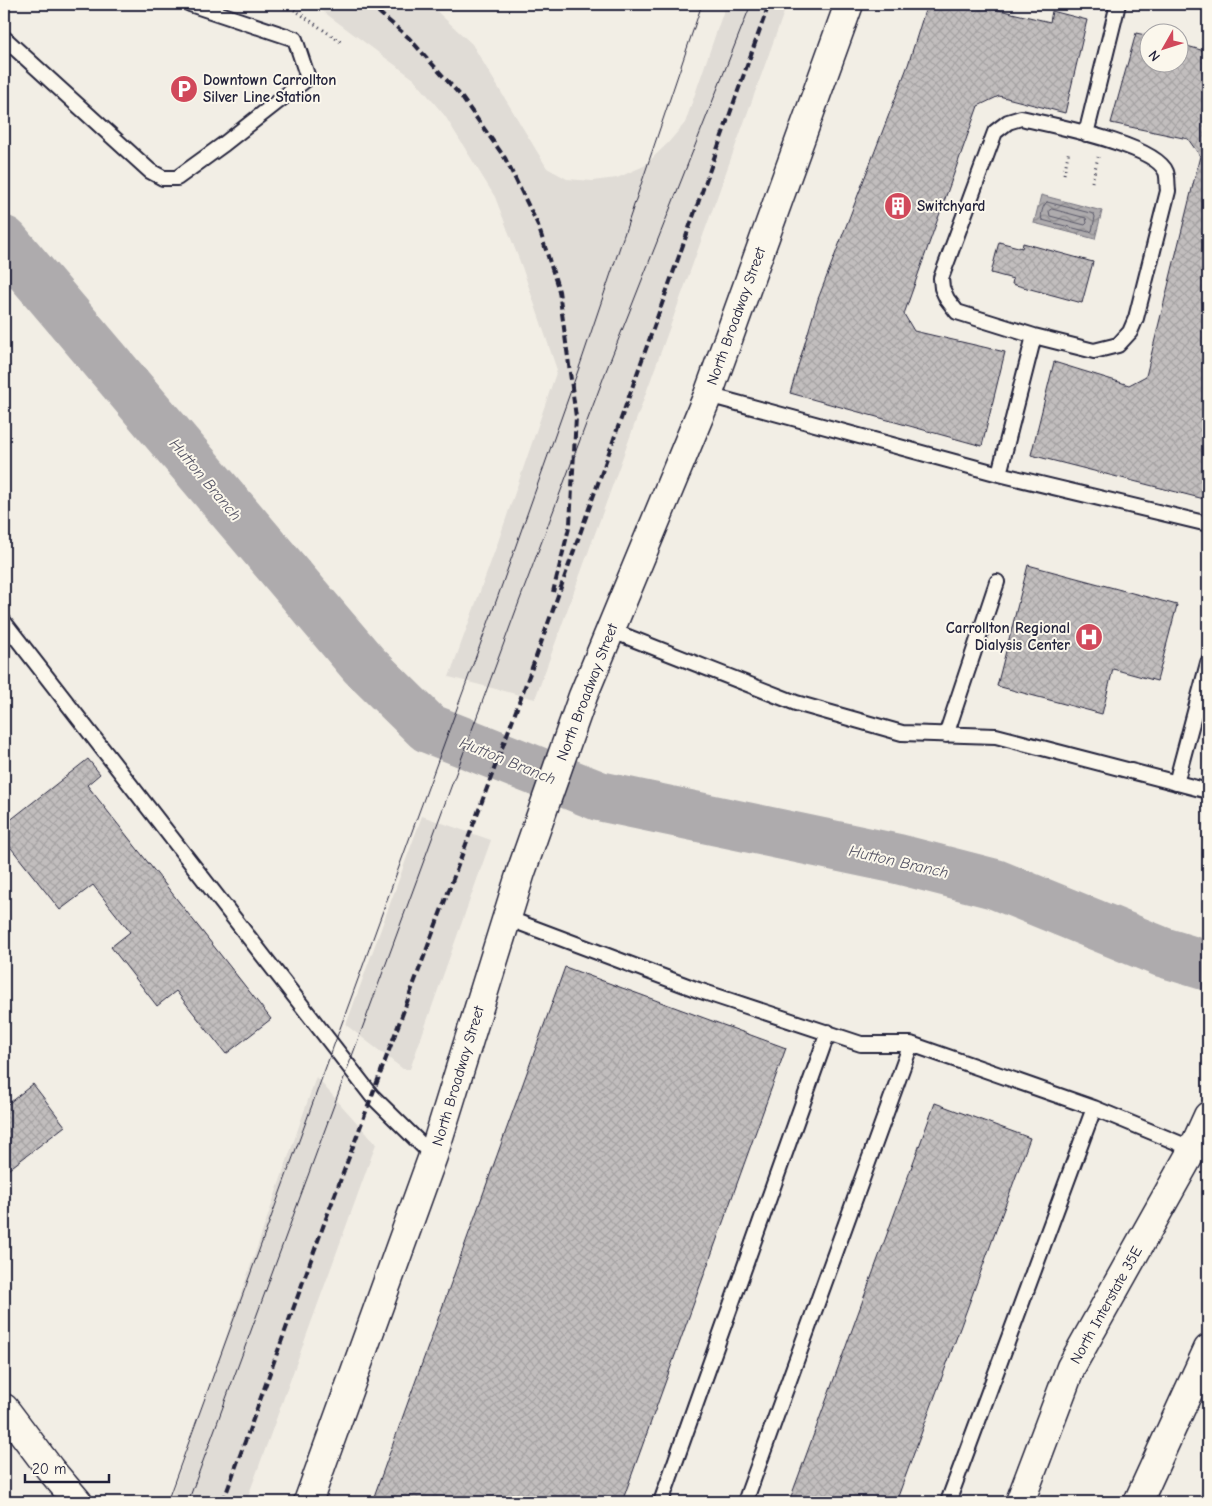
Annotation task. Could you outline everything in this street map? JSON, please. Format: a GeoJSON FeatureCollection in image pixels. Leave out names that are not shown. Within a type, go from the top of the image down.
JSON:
{"type":"FeatureCollection","features":[{"type":"Feature","properties":{"kind":"main road","name":"North Broadway Street"},"geometry":{"type":"LineString","coordinates":[[308,1502],[433,1156],[521,872],[583,696],[708,395],[849,4]]}},
{"type":"Feature","properties":{"kind":"main road","name":"North Interstate 35E"},"geometry":{"type":"LineString","coordinates":[[1020,1502],[1071,1367],[1193,1148],[1208,1116]]}},
{"type":"Feature","properties":{"kind":"main road"},"geometry":{"type":"LineString","coordinates":[[1138,1502],[1208,1350]]}},
{"type":"Feature","properties":{"kind":"main road"},"geometry":{"type":"LineString","coordinates":[[4,1408],[50,1470],[78,1502]]}},
{"type":"Feature","properties":{"kind":"lane"},"geometry":{"type":"LineString","coordinates":[[4,38],[150,171],[162,178],[177,178],[308,78],[295,38],[190,4]]}},
{"type":"Feature","properties":{"kind":"lane"},"geometry":{"type":"LineString","coordinates":[[1086,134],[1118,4]]}},
{"type":"Feature","properties":{"kind":"lane"},"geometry":{"type":"LineString","coordinates":[[1021,118],[1086,134],[1137,149],[1157,160],[1166,172],[1168,191],[1136,318],[1130,332],[1118,345],[1094,351],[1034,336],[957,312],[947,299],[942,288],[941,278],[996,132],[1008,122],[1021,118]]}},
{"type":"Feature","properties":{"kind":"lane"},"geometry":{"type":"LineString","coordinates":[[999,474],[1034,336]]}},
{"type":"Feature","properties":{"kind":"lane"},"geometry":{"type":"LineString","coordinates":[[708,395],[999,474],[1208,524]]}},
{"type":"Feature","properties":{"kind":"lane"},"geometry":{"type":"LineString","coordinates":[[946,735],[997,582]]}},
{"type":"Feature","properties":{"kind":"lane"},"geometry":{"type":"LineString","coordinates":[[4,622],[372,1096],[433,1156]]}},
{"type":"Feature","properties":{"kind":"lane"},"geometry":{"type":"LineString","coordinates":[[610,630],[796,703],[902,733],[996,736],[1208,791]]}},
{"type":"Feature","properties":{"kind":"lane"},"geometry":{"type":"LineString","coordinates":[[1176,783],[1208,664]]}},
{"type":"Feature","properties":{"kind":"lane"},"geometry":{"type":"LineString","coordinates":[[507,918],[698,990],[861,1044],[911,1044],[1094,1108],[1193,1148]]}},
{"type":"Feature","properties":{"kind":"lane"},"geometry":{"type":"LineString","coordinates":[[661,1502],[828,1032]]}},
{"type":"Feature","properties":{"kind":"lane"},"geometry":{"type":"LineString","coordinates":[[745,1502],[911,1044]]}},
{"type":"Feature","properties":{"kind":"lane"},"geometry":{"type":"LineString","coordinates":[[948,1502],[1094,1108]]}},
{"type":"Feature","properties":{"kind":"path"},"geometry":{"type":"LineString","coordinates":[[286,4],[341,42]]}},
{"type":"Feature","properties":{"kind":"path"},"geometry":{"type":"LineString","coordinates":[[1064,174],[1070,147]]}},
{"type":"Feature","properties":{"kind":"path"},"geometry":{"type":"LineString","coordinates":[[1092,182],[1099,154]]}},
{"type":"Feature","properties":{"kind":"shaded area"},"geometry":{"type":"Polygon","coordinates":[[[313,4],[429,4],[472,44],[547,168],[567,179],[592,181],[617,178],[644,166],[685,123],[726,4],[787,4],[535,699],[449,677],[557,370],[522,267],[495,197],[445,116],[414,79],[313,4]]]}},
{"type":"Feature","properties":{"kind":"shaded area"},"geometry":{"type":"Polygon","coordinates":[[[422,816],[491,840],[410,1069],[403,1069],[346,1025],[422,816]]]}},
{"type":"Feature","properties":{"kind":"shaded area"},"geometry":{"type":"Polygon","coordinates":[[[316,1077],[376,1144],[246,1502],[169,1502],[316,1077]]]}},
{"type":"Feature","properties":{"kind":"water"},"geometry":{"type":"Polygon","coordinates":[[[1041,195],[1102,211],[1095,239],[1034,223],[1041,195]]]}},
{"type":"Feature","properties":{"kind":"building","name":"Switchyard"},"geometry":{"type":"Polygon","coordinates":[[[927,4],[974,4],[1050,22],[1052,11],[1087,20],[1065,113],[999,96],[978,106],[904,314],[914,331],[1005,352],[982,446],[790,393],[818,299],[908,65],[927,4]]]}},
{"type":"Feature","properties":{"kind":"building"},"geometry":{"type":"Polygon","coordinates":[[[1136,33],[1140,34],[1140,72],[1190,72],[1190,47],[1208,52],[1208,500],[1031,455],[1054,362],[1129,385],[1146,376],[1200,156],[1188,139],[1111,123],[1136,33]]]}},
{"type":"Feature","properties":{"kind":"building"},"geometry":{"type":"Polygon","coordinates":[[[999,242],[1022,248],[1023,243],[1093,262],[1082,303],[1012,284],[1013,279],[991,273],[999,242]]]}},
{"type":"Feature","properties":{"kind":"building","name":"Carrollton Regional Dialysis Center"},"geometry":{"type":"Polygon","coordinates":[[[1028,565],[1177,605],[1157,681],[1113,669],[1102,714],[997,686],[1028,565]]]}},
{"type":"Feature","properties":{"kind":"building"},"geometry":{"type":"Polygon","coordinates":[[[88,759],[100,774],[87,785],[271,1019],[226,1054],[176,991],[157,1006],[111,947],[130,932],[93,885],[60,910],[4,839],[4,825],[88,759]]]}},
{"type":"Feature","properties":{"kind":"building"},"geometry":{"type":"Polygon","coordinates":[[[565,967],[786,1048],[622,1502],[372,1502],[565,967]]]}},
{"type":"Feature","properties":{"kind":"building"},"geometry":{"type":"Polygon","coordinates":[[[33,1084],[65,1126],[4,1173],[4,1107],[33,1084]]]}},
{"type":"Feature","properties":{"kind":"building"},"geometry":{"type":"Polygon","coordinates":[[[935,1103],[1030,1138],[896,1502],[789,1502],[935,1103]]]}},
{"type":"Feature","properties":{"kind":"waterway","name":"Hutton Branch"},"geometry":{"type":"LineString","coordinates":[[4,241],[364,665],[428,728],[599,796],[898,859],[995,884],[1162,952],[1208,966]]}},
{"type":"Feature","properties":{"kind":"tram line"},"geometry":{"type":"LineString","coordinates":[[167,1502],[498,596],[580,365],[702,4]]}},
{"type":"Feature","properties":{"kind":"tram line"},"geometry":{"type":"LineString","coordinates":[[188,1502],[519,602],[606,371],[751,4]]}},
{"type":"Feature","properties":{"kind":"railway"},"geometry":{"type":"LineString","coordinates":[[369,4],[409,38],[460,95],[505,158],[538,225],[559,291],[576,417],[570,524],[553,592]]}},
{"type":"Feature","properties":{"kind":"railway"},"geometry":{"type":"LineString","coordinates":[[223,1502],[324,1224],[536,657],[769,4]]}},
{"type":"Feature","properties":{"kind":"place","name":"Downtown Carrollton Silver Line Station"},"geometry":{"type":"Point","coordinates":[184,89]}},
{"type":"Feature","properties":{"kind":"place","name":"Switchyard"},"geometry":{"type":"Point","coordinates":[898,206]}},
{"type":"Feature","properties":{"kind":"place","name":"Carrollton Regional Dialysis Center"},"geometry":{"type":"Point","coordinates":[1089,637]}}]}
